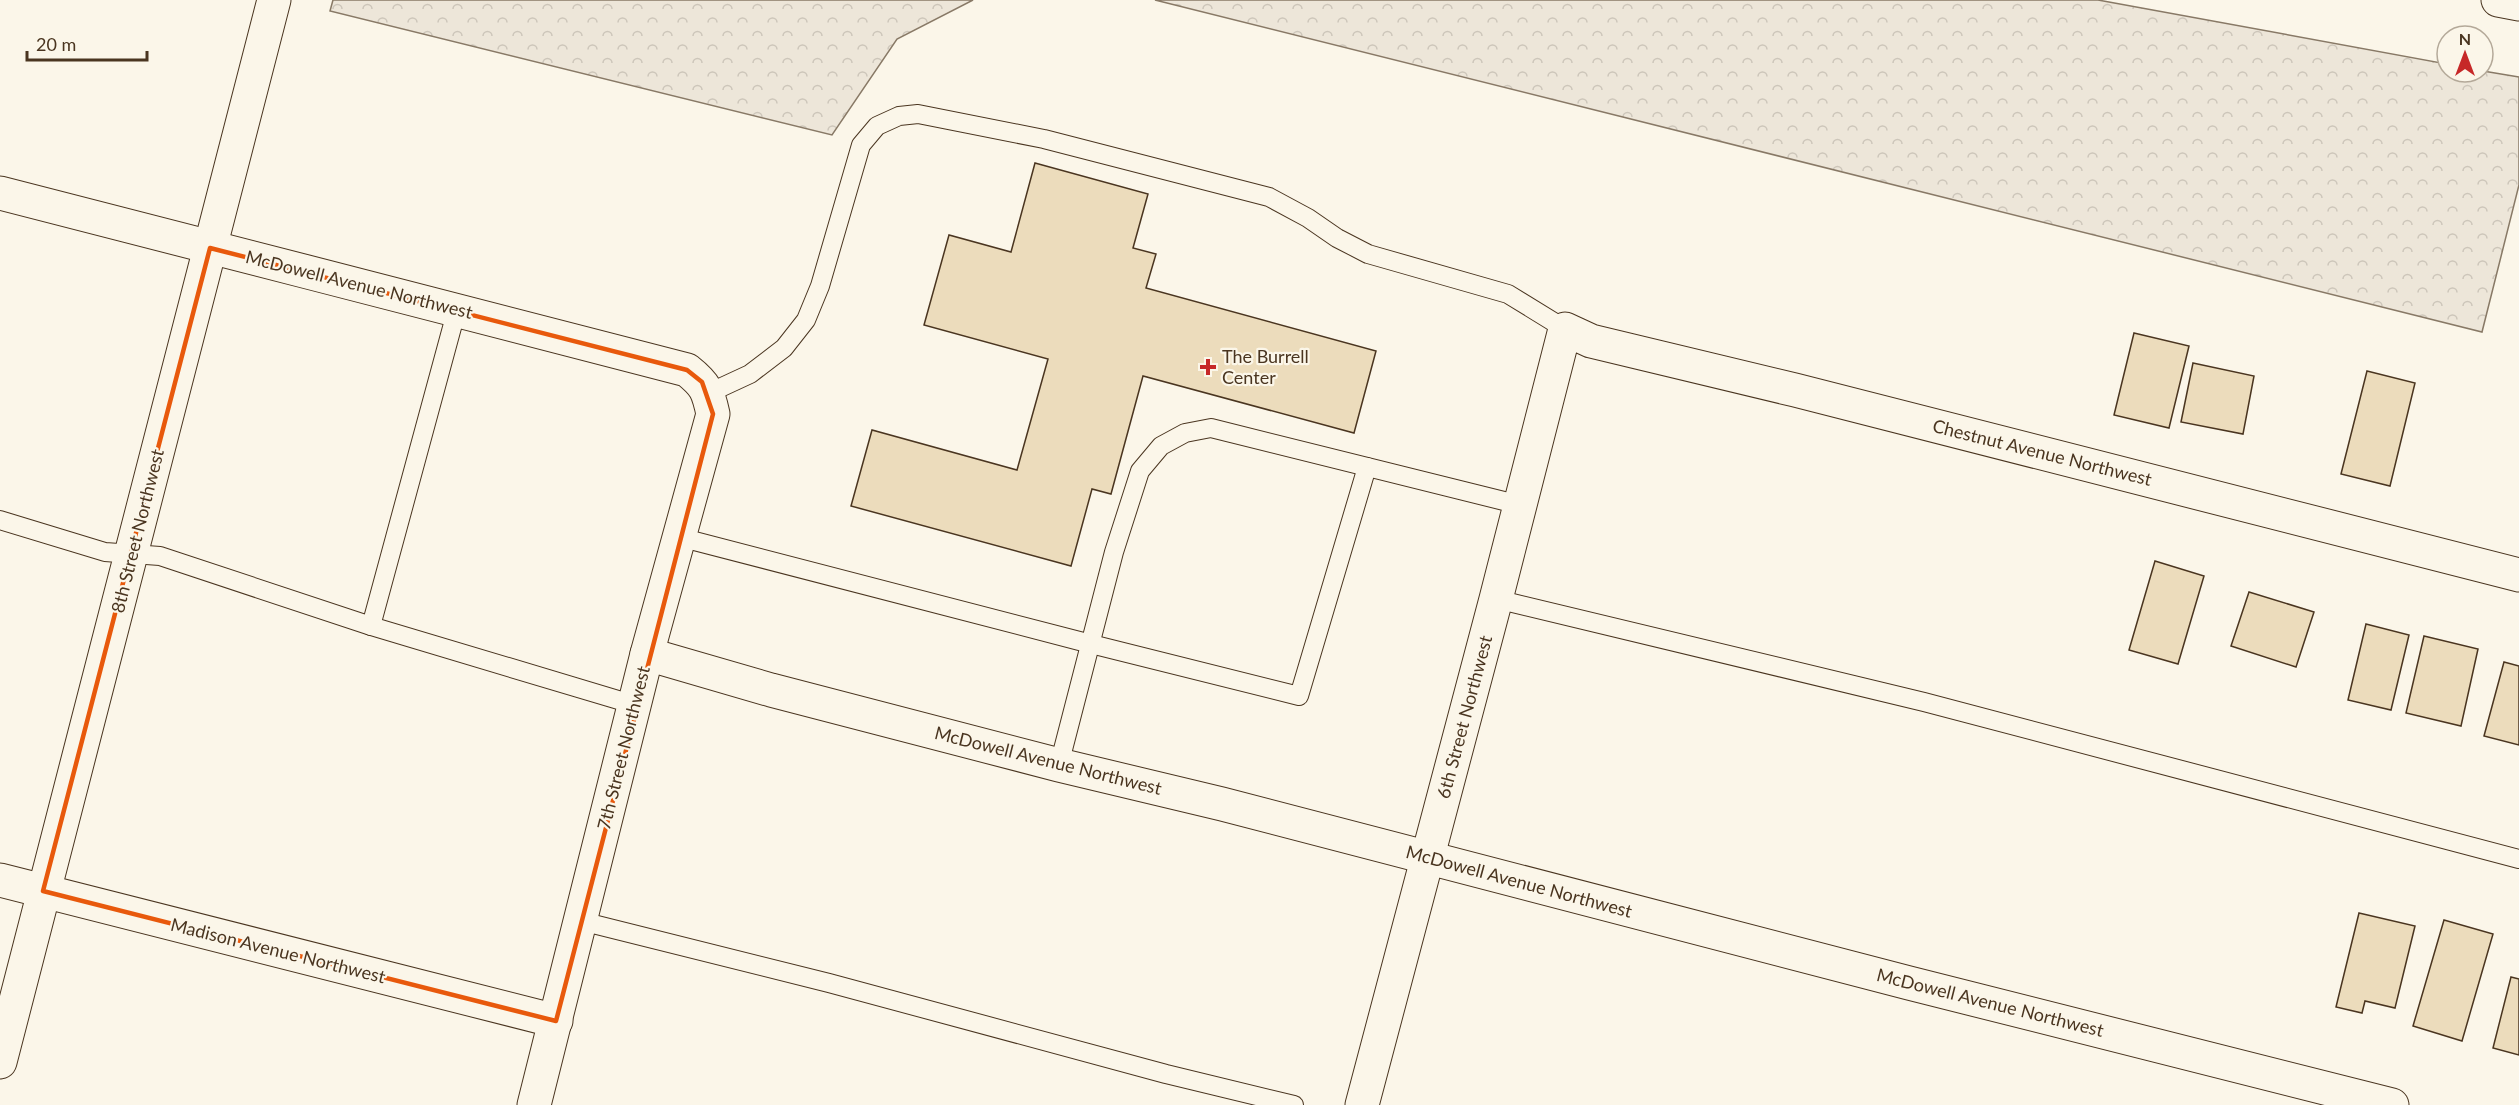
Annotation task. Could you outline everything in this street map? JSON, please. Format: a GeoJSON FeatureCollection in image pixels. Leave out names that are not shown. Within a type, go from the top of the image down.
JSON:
{"type":"FeatureCollection","features":[{"type":"Feature","properties":{"kind":"street","name":"8th Street Northwest"},"geometry":{"type":"LineString","coordinates":[[0,1062],[274,0]]}},
{"type":"Feature","properties":{"kind":"street"},"geometry":{"type":"LineString","coordinates":[[2498,0],[2519,4]]}},
{"type":"Feature","properties":{"kind":"street","name":"McDowell Avenue Northwest"},"geometry":{"type":"LineString","coordinates":[[0,193],[687,370],[702,382],[709,393]]}},
{"type":"Feature","properties":{"kind":"street","name":"6th Street Northwest"},"geometry":{"type":"LineString","coordinates":[[1362,1105],[1565,329]]}},
{"type":"Feature","properties":{"kind":"street","name":"Chestnut Avenue Northwest"},"geometry":{"type":"LineString","coordinates":[[1565,329],[1591,341],[1796,390],[2519,576]]}},
{"type":"Feature","properties":{"kind":"street","name":"7th Street Northwest"},"geometry":{"type":"LineString","coordinates":[[534,1105],[647,654],[713,414],[709,393]]}},
{"type":"Feature","properties":{"kind":"street","name":"McDowell Avenue Northwest"},"geometry":{"type":"LineString","coordinates":[[647,654],[771,690],[1059,765],[1222,804],[1909,983],[2392,1105]]}},
{"type":"Feature","properties":{"kind":"street","name":"Madison Avenue Northwest"},"geometry":{"type":"LineString","coordinates":[[0,880],[556,1021]]}},
{"type":"Feature","properties":{"kind":"lane"},"geometry":{"type":"LineString","coordinates":[[709,393],[750,374],[784,348],[806,320],[820,286],[861,145],[877,126],[899,116],[918,114],[1044,139],[1269,197],[1308,218],[1336,238],[1368,254],[1508,294],[1565,329]]}},
{"type":"Feature","properties":{"kind":"lane"},"geometry":{"type":"LineString","coordinates":[[371,626],[457,309]]}},
{"type":"Feature","properties":{"kind":"lane"},"geometry":{"type":"LineString","coordinates":[[1059,765],[1114,552],[1140,471],[1161,446],[1185,433],[1211,428],[1520,505]]}},
{"type":"Feature","properties":{"kind":"lane"},"geometry":{"type":"LineString","coordinates":[[679,537],[1091,645],[1299,696],[1367,467]]}},
{"type":"Feature","properties":{"kind":"lane"},"geometry":{"type":"LineString","coordinates":[[0,520],[105,552],[160,556],[371,626],[634,705]]}},
{"type":"Feature","properties":{"kind":"lane"},"geometry":{"type":"LineString","coordinates":[[1496,599],[1924,702],[2519,859]]}},
{"type":"Feature","properties":{"kind":"lane"},"geometry":{"type":"LineString","coordinates":[[581,921],[829,983],[1166,1074],[1294,1105]]}},
{"type":"Feature","properties":{"kind":"highlighted area"},"geometry":{"type":"Polygon","coordinates":[[[210,248],[687,370],[702,382],[713,414],[556,1021],[43,891],[210,248]]]}},
{"type":"Feature","properties":{"kind":"green space"},"geometry":{"type":"Polygon","coordinates":[[[333,0],[973,0],[897,39],[832,135],[330,11],[333,0]]]}},
{"type":"Feature","properties":{"kind":"green space"},"geometry":{"type":"Polygon","coordinates":[[[1155,0],[2098,0],[2435,62],[2435,84],[2495,84],[2495,73],[2519,77],[2519,185],[2482,332],[1155,0]]]}},
{"type":"Feature","properties":{"kind":"building","name":"The Burrell Center"},"geometry":{"type":"Polygon","coordinates":[[[1035,163],[1148,194],[1133,248],[1156,254],[1146,288],[1376,351],[1354,433],[1143,376],[1111,494],[1092,489],[1071,566],[851,506],[872,430],[1017,470],[1048,359],[924,325],[949,235],[1011,252],[1035,163]]]}},
{"type":"Feature","properties":{"kind":"building"},"geometry":{"type":"Polygon","coordinates":[[[2134,333],[2189,346],[2169,428],[2114,415],[2134,333]]]}},
{"type":"Feature","properties":{"kind":"building"},"geometry":{"type":"Polygon","coordinates":[[[2193,363],[2254,376],[2243,434],[2181,422],[2193,363]]]}},
{"type":"Feature","properties":{"kind":"building"},"geometry":{"type":"Polygon","coordinates":[[[2367,371],[2415,383],[2390,486],[2341,474],[2367,371]]]}},
{"type":"Feature","properties":{"kind":"building"},"geometry":{"type":"Polygon","coordinates":[[[2155,561],[2204,576],[2178,664],[2129,650],[2155,561]]]}},
{"type":"Feature","properties":{"kind":"building"},"geometry":{"type":"Polygon","coordinates":[[[2249,592],[2314,612],[2296,667],[2231,646],[2249,592]]]}},
{"type":"Feature","properties":{"kind":"building"},"geometry":{"type":"Polygon","coordinates":[[[2366,624],[2409,635],[2391,710],[2348,700],[2366,624]]]}},
{"type":"Feature","properties":{"kind":"building"},"geometry":{"type":"Polygon","coordinates":[[[2424,636],[2478,649],[2461,726],[2406,713],[2424,636]]]}},
{"type":"Feature","properties":{"kind":"building"},"geometry":{"type":"Polygon","coordinates":[[[2504,662],[2519,666],[2519,745],[2484,736],[2504,662]]]}},
{"type":"Feature","properties":{"kind":"building"},"geometry":{"type":"Polygon","coordinates":[[[2359,913],[2415,926],[2395,1008],[2365,1001],[2362,1013],[2336,1007],[2359,913]]]}},
{"type":"Feature","properties":{"kind":"building"},"geometry":{"type":"Polygon","coordinates":[[[2444,920],[2493,934],[2462,1041],[2413,1026],[2444,920]]]}},
{"type":"Feature","properties":{"kind":"building"},"geometry":{"type":"Polygon","coordinates":[[[2511,977],[2519,979],[2519,1055],[2493,1048],[2511,977]]]}},
{"type":"Feature","properties":{"kind":"place","name":"The Burrell Center"},"geometry":{"type":"Point","coordinates":[1208,367]}}]}
